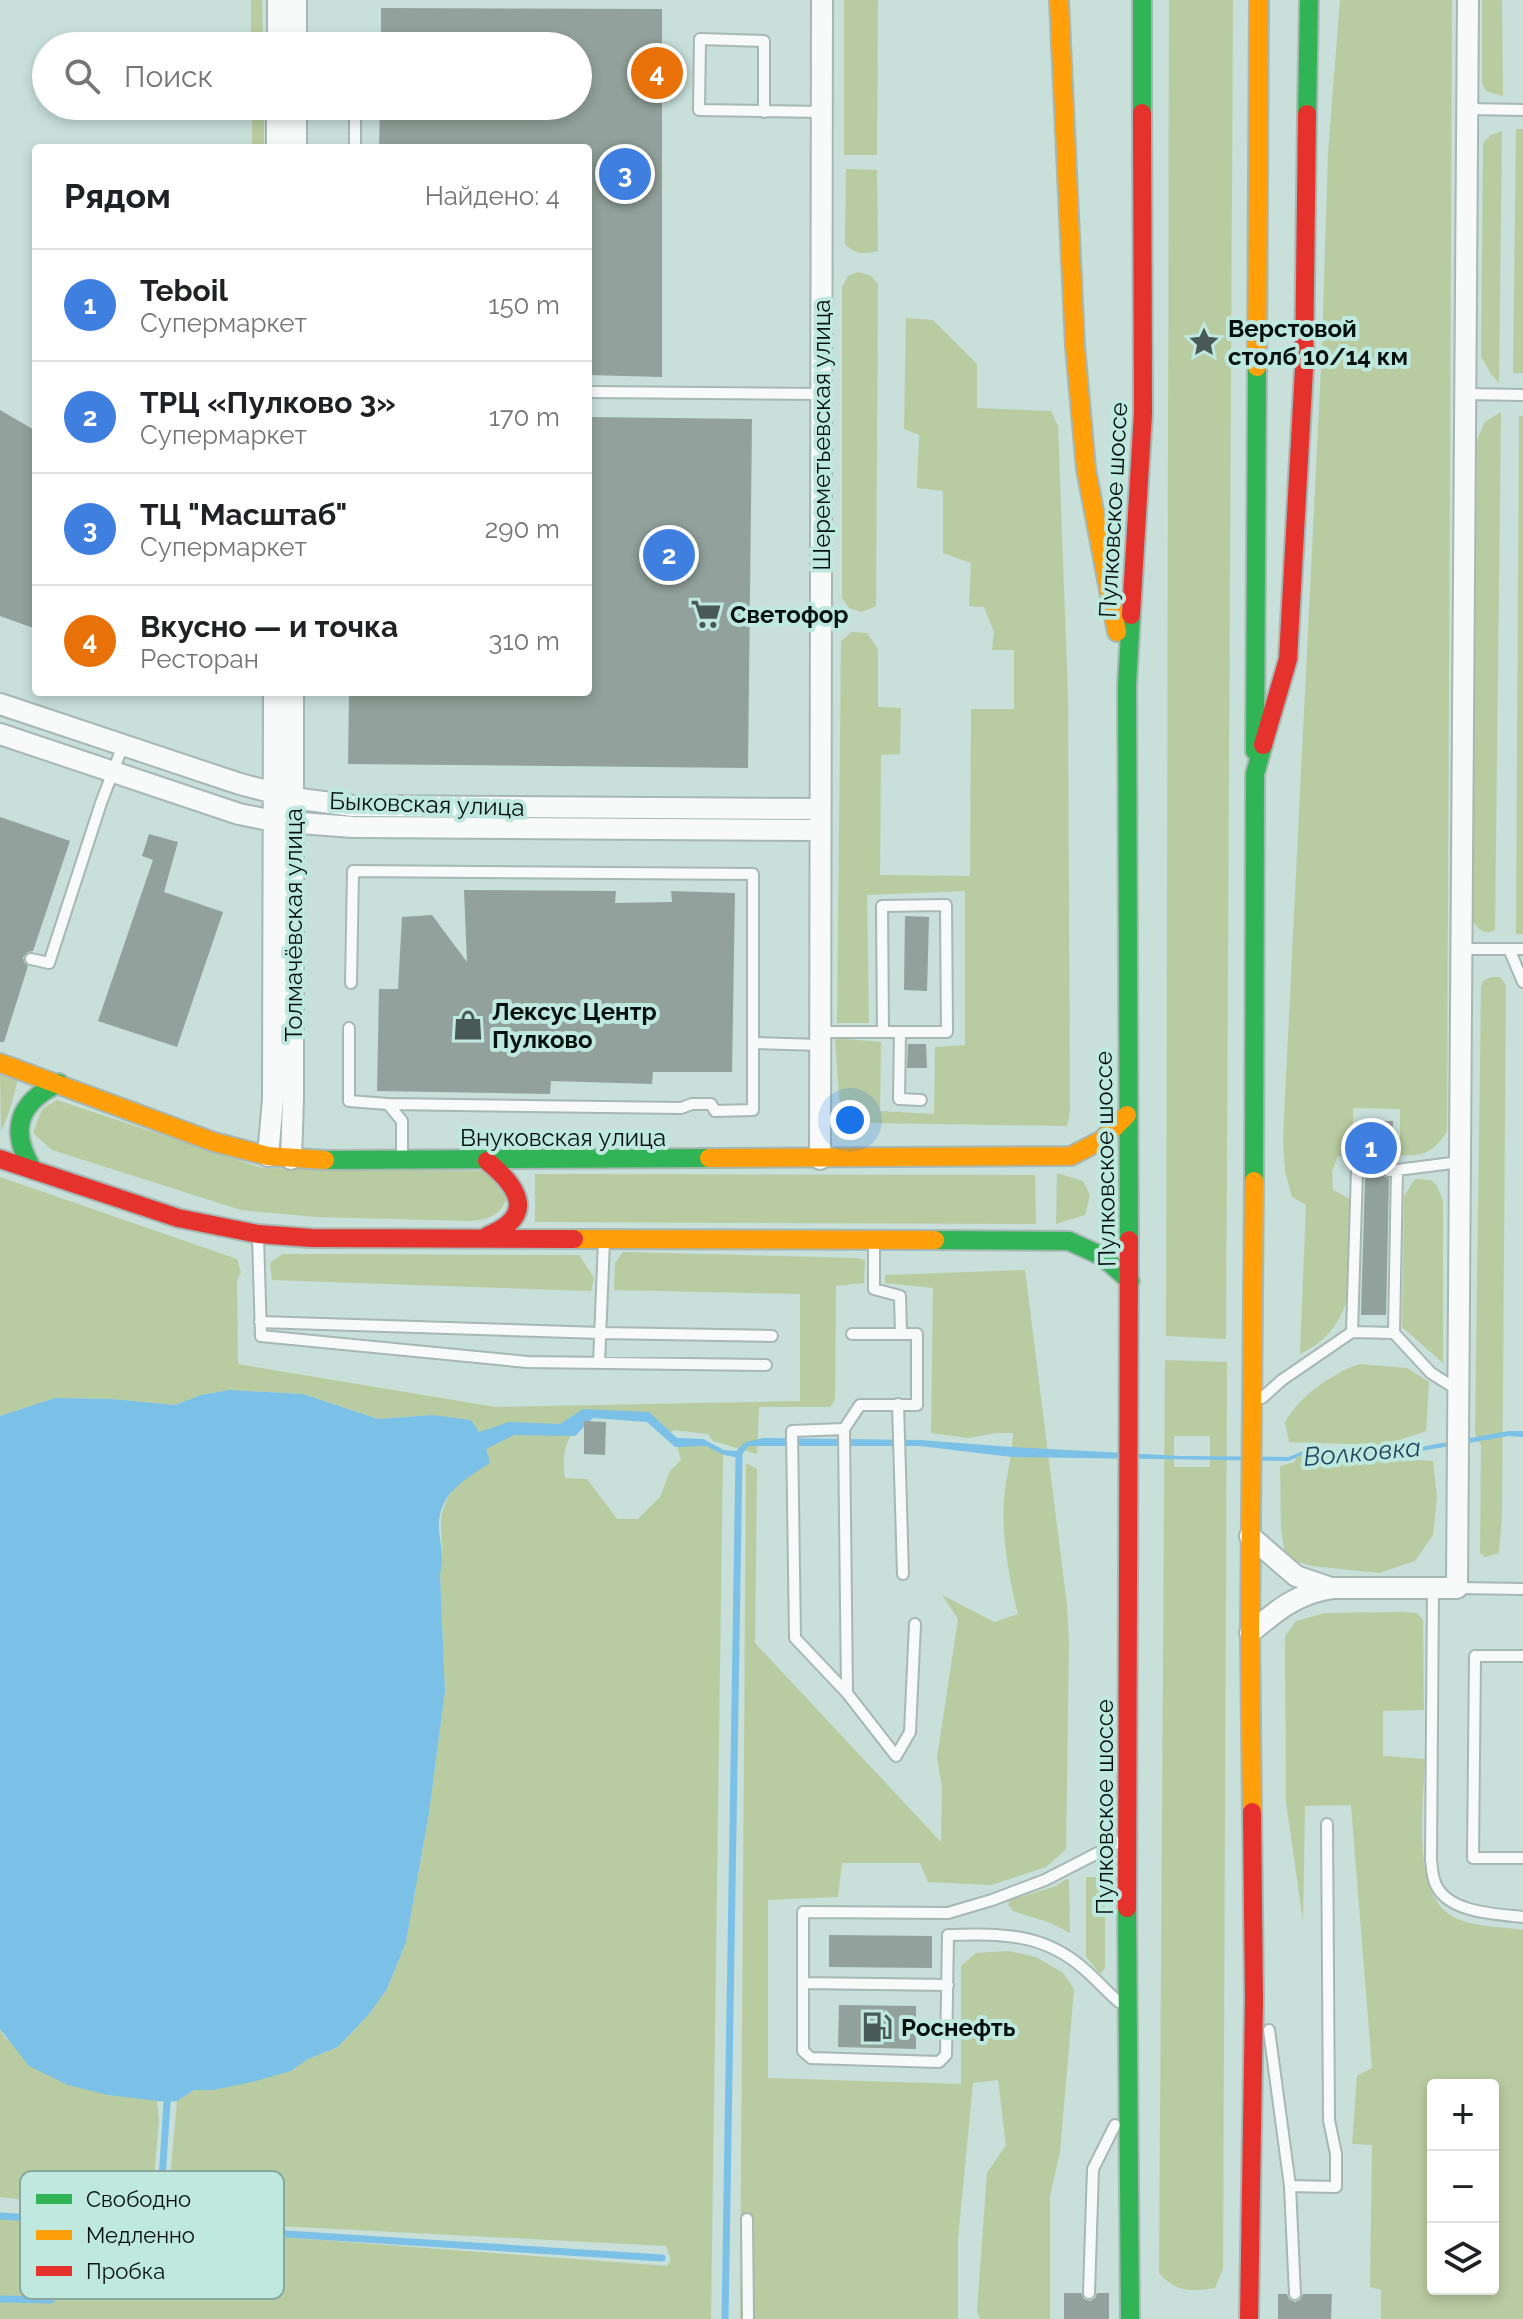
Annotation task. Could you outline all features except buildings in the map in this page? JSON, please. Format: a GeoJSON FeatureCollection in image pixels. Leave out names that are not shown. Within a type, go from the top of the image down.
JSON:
{"type":"FeatureCollection","features":[{"type":"Feature","properties":{"kind":"main road"},"geometry":{"type":"LineString","coordinates":[[1059,0],[1075,346],[1086,469],[1127,685]]}},
{"type":"Feature","properties":{"kind":"main road","name":"Пулковское шоссе"},"geometry":{"type":"LineString","coordinates":[[1130,2319],[1127,2008],[1130,1281],[1127,685],[1143,413],[1142,0]]}},
{"type":"Feature","properties":{"kind":"main road"},"geometry":{"type":"LineString","coordinates":[[1249,2319],[1254,1999],[1250,1536],[1255,1123],[1259,0]]}},
{"type":"Feature","properties":{"kind":"main road"},"geometry":{"type":"LineString","coordinates":[[1255,774],[1288,659],[1304,369],[1309,0]]}},
{"type":"Feature","properties":{"kind":"main road"},"geometry":{"type":"LineString","coordinates":[[1309,32],[1315,0]]}},
{"type":"Feature","properties":{"kind":"main road","name":"Внуковская улица"},"geometry":{"type":"LineString","coordinates":[[0,1063],[214,1142],[291,1159],[487,1161],[1071,1156],[1095,1147],[1110,1136],[1127,1115]]}},
{"type":"Feature","properties":{"kind":"main road"},"geometry":{"type":"LineString","coordinates":[[33,1170],[19,1142],[23,1111],[44,1088],[59,1083]]}},
{"type":"Feature","properties":{"kind":"main road"},"geometry":{"type":"LineString","coordinates":[[0,1159],[178,1218],[258,1234],[311,1238],[1069,1241],[1090,1246],[1130,1281]]}},
{"type":"Feature","properties":{"kind":"main road"},"geometry":{"type":"LineString","coordinates":[[483,1237],[510,1228],[518,1206],[510,1180],[487,1161]]}},
{"type":"Feature","properties":{"kind":"street"},"geometry":{"type":"LineString","coordinates":[[278,0],[278,32]]}},
{"type":"Feature","properties":{"kind":"street"},"geometry":{"type":"LineString","coordinates":[[296,0],[296,32]]}},
{"type":"Feature","properties":{"kind":"street","name":"Шереметьевская улица"},"geometry":{"type":"LineString","coordinates":[[820,1159],[822,0]]}},
{"type":"Feature","properties":{"kind":"street"},"geometry":{"type":"LineString","coordinates":[[1250,1633],[1280,1607],[1313,1591],[1332,1588],[1457,1588],[1468,0]]}},
{"type":"Feature","properties":{"kind":"street"},"geometry":{"type":"LineString","coordinates":[[277,120],[277,144]]}},
{"type":"Feature","properties":{"kind":"street"},"geometry":{"type":"LineString","coordinates":[[296,120],[296,144]]}},
{"type":"Feature","properties":{"kind":"street","name":"Толмачёвская улица"},"geometry":{"type":"LineString","coordinates":[[274,696],[283,796],[293,1099],[291,1159]]}},
{"type":"Feature","properties":{"kind":"street","name":"Толмачёвская улица"},"geometry":{"type":"LineString","coordinates":[[283,796],[293,696]]}},
{"type":"Feature","properties":{"kind":"street","name":"Быковская улица"},"geometry":{"type":"LineString","coordinates":[[0,704],[283,796],[353,806],[820,809]]}},
{"type":"Feature","properties":{"kind":"street","name":"Быковская улица"},"geometry":{"type":"LineString","coordinates":[[0,734],[239,814],[283,822],[353,827],[820,830]]}},
{"type":"Feature","properties":{"kind":"street","name":"Толмачёвская улица"},"geometry":{"type":"LineString","coordinates":[[268,1156],[273,1099],[283,822]]}},
{"type":"Feature","properties":{"kind":"street"},"geometry":{"type":"LineString","coordinates":[[1250,1536],[1296,1576],[1332,1588]]}},
{"type":"Feature","properties":{"kind":"lane"},"geometry":{"type":"LineString","coordinates":[[764,112],[764,41],[700,39],[699,110],[764,112],[822,112]]}},
{"type":"Feature","properties":{"kind":"lane"},"geometry":{"type":"LineString","coordinates":[[1467,109],[1523,110]]}},
{"type":"Feature","properties":{"kind":"lane"},"geometry":{"type":"LineString","coordinates":[[355,120],[355,144]]}},
{"type":"Feature","properties":{"kind":"lane"},"geometry":{"type":"LineString","coordinates":[[592,392],[821,394]]}},
{"type":"Feature","properties":{"kind":"lane"},"geometry":{"type":"LineString","coordinates":[[1465,394],[1523,395]]}},
{"type":"Feature","properties":{"kind":"lane"},"geometry":{"type":"LineString","coordinates":[[31,959],[49,963],[123,745]]}},
{"type":"Feature","properties":{"kind":"lane"},"geometry":{"type":"LineString","coordinates":[[349,1028],[349,1101],[681,1108],[692,1104],[711,1104],[715,1111],[753,1110],[753,874],[353,871],[351,983]]}},
{"type":"Feature","properties":{"kind":"lane"},"geometry":{"type":"LineString","coordinates":[[753,1043],[883,1032],[947,1032],[946,905],[882,906],[883,1032]]}},
{"type":"Feature","properties":{"kind":"lane"},"geometry":{"type":"LineString","coordinates":[[1461,949],[1523,949]]}},
{"type":"Feature","properties":{"kind":"lane"},"geometry":{"type":"LineString","coordinates":[[1509,949],[1523,982]]}},
{"type":"Feature","properties":{"kind":"lane"},"geometry":{"type":"LineString","coordinates":[[900,1032],[899,1099],[921,1100]]}},
{"type":"Feature","properties":{"kind":"lane"},"geometry":{"type":"LineString","coordinates":[[388,1104],[402,1121],[402,1161]]}},
{"type":"Feature","properties":{"kind":"lane"},"geometry":{"type":"LineString","coordinates":[[1458,1390],[1431,1373],[1394,1333],[1393,1171],[1460,1162]]}},
{"type":"Feature","properties":{"kind":"lane"},"geometry":{"type":"LineString","coordinates":[[1352,1332],[1357,1170],[1364,1171]]}},
{"type":"Feature","properties":{"kind":"lane"},"geometry":{"type":"LineString","coordinates":[[258,1234],[261,1336],[527,1362],[766,1365]]}},
{"type":"Feature","properties":{"kind":"lane"},"geometry":{"type":"LineString","coordinates":[[599,1363],[604,1238]]}},
{"type":"Feature","properties":{"kind":"lane"},"geometry":{"type":"LineString","coordinates":[[874,1241],[874,1289],[900,1296],[901,1334]]}},
{"type":"Feature","properties":{"kind":"lane"},"geometry":{"type":"LineString","coordinates":[[260,1322],[772,1336]]}},
{"type":"Feature","properties":{"kind":"lane"},"geometry":{"type":"LineString","coordinates":[[1251,1407],[1282,1380],[1352,1332],[1394,1333]]}},
{"type":"Feature","properties":{"kind":"lane"},"geometry":{"type":"LineString","coordinates":[[847,1693],[844,1429],[860,1405],[917,1405],[917,1334],[852,1334]]}},
{"type":"Feature","properties":{"kind":"lane"},"geometry":{"type":"LineString","coordinates":[[898,1404],[903,1574]]}},
{"type":"Feature","properties":{"kind":"lane"},"geometry":{"type":"LineString","coordinates":[[844,1429],[792,1431],[795,1638],[847,1693],[896,1756],[910,1732],[915,1624]]}},
{"type":"Feature","properties":{"kind":"lane"},"geometry":{"type":"LineString","coordinates":[[1433,1588],[1431,1859],[1434,1883],[1441,1894],[1468,1910],[1523,1917]]}},
{"type":"Feature","properties":{"kind":"lane"},"geometry":{"type":"LineString","coordinates":[[1457,1588],[1523,1589]]}},
{"type":"Feature","properties":{"kind":"lane"},"geometry":{"type":"LineString","coordinates":[[1523,1656],[1475,1656],[1473,1858],[1523,1858]]}},
{"type":"Feature","properties":{"kind":"lane"},"geometry":{"type":"LineString","coordinates":[[1290,2186],[1336,2187],[1336,2154],[1329,2120],[1327,1824]]}},
{"type":"Feature","properties":{"kind":"lane"},"geometry":{"type":"LineString","coordinates":[[948,1913],[946,2055],[939,2062],[811,2058],[803,2051],[803,1912],[948,1913],[1045,1880],[1128,1837]]}},
{"type":"Feature","properties":{"kind":"lane"},"geometry":{"type":"LineString","coordinates":[[948,1935],[1007,1934],[1042,1943],[1081,1966],[1127,2008]]}},
{"type":"Feature","properties":{"kind":"lane"},"geometry":{"type":"LineString","coordinates":[[803,1983],[948,1985]]}},
{"type":"Feature","properties":{"kind":"lane"},"geometry":{"type":"LineString","coordinates":[[1254,1999],[1270,2033],[1290,2186],[1295,2294]]}},
{"type":"Feature","properties":{"kind":"lane"},"geometry":{"type":"LineString","coordinates":[[1089,2293],[1093,2169],[1129,2103]]}},
{"type":"Feature","properties":{"kind":"lane"},"geometry":{"type":"LineString","coordinates":[[747,2219],[748,2319]]}},
{"type":"Feature","properties":{"kind":"green space"},"geometry":{"type":"Polygon","coordinates":[[[251,0],[262,0],[263,32],[251,32],[251,0]]]}},
{"type":"Feature","properties":{"kind":"green space"},"geometry":{"type":"Polygon","coordinates":[[[844,0],[878,0],[877,155],[844,155],[844,0]]]}},
{"type":"Feature","properties":{"kind":"green space"},"geometry":{"type":"Polygon","coordinates":[[[1169,0],[1233,0],[1226,1339],[1166,1336],[1169,0]]]}},
{"type":"Feature","properties":{"kind":"green space"},"geometry":{"type":"Polygon","coordinates":[[[1340,0],[1452,0],[1447,1131],[1428,1151],[1400,1155],[1400,1109],[1353,1108],[1353,1151],[1337,1158],[1332,1172],[1333,1190],[1356,1202],[1350,1289],[1334,1326],[1320,1342],[1300,1354],[1306,1205],[1292,1197],[1285,1171],[1283,1138],[1322,347],[1328,153],[1340,0]]]}},
{"type":"Feature","properties":{"kind":"green space"},"geometry":{"type":"Polygon","coordinates":[[[1482,0],[1502,0],[1503,96],[1486,91],[1482,83],[1482,0]]]}},
{"type":"Feature","properties":{"kind":"green space"},"geometry":{"type":"Polygon","coordinates":[[[252,120],[264,120],[264,144],[252,144],[252,120]]]}},
{"type":"Feature","properties":{"kind":"green space"},"geometry":{"type":"Polygon","coordinates":[[[1516,129],[1523,129],[1523,373],[1513,373],[1516,129]]]}},
{"type":"Feature","properties":{"kind":"green space"},"geometry":{"type":"Polygon","coordinates":[[[1502,131],[1499,383],[1481,356],[1483,143],[1491,135],[1502,131]]]}},
{"type":"Feature","properties":{"kind":"green space"},"geometry":{"type":"Polygon","coordinates":[[[846,169],[877,170],[878,251],[860,253],[845,244],[846,169]]]}},
{"type":"Feature","properties":{"kind":"green space"},"geometry":{"type":"Polygon","coordinates":[[[858,272],[871,276],[878,284],[876,606],[862,612],[849,608],[842,598],[842,287],[848,276],[858,272]]]}},
{"type":"Feature","properties":{"kind":"green space"},"geometry":{"type":"Polygon","coordinates":[[[906,318],[933,320],[977,364],[977,408],[1051,411],[1058,426],[1068,696],[1070,1112],[1067,1126],[868,1123],[840,1110],[835,1038],[881,1042],[880,1111],[934,1114],[935,1047],[965,1045],[965,891],[867,895],[869,1023],[837,1023],[841,641],[852,632],[867,633],[878,649],[878,707],[901,708],[900,754],[881,755],[880,875],[970,876],[971,709],[1014,709],[1014,650],[992,650],[994,632],[984,607],[969,606],[971,563],[943,553],[943,491],[917,488],[919,435],[904,429],[906,318]]]}},
{"type":"Feature","properties":{"kind":"green space"},"geometry":{"type":"Polygon","coordinates":[[[1501,412],[1495,930],[1485,932],[1473,922],[1477,440],[1485,422],[1501,412]]]}},
{"type":"Feature","properties":{"kind":"green space"},"geometry":{"type":"Polygon","coordinates":[[[1519,416],[1523,416],[1523,934],[1516,934],[1519,416]]]}},
{"type":"Feature","properties":{"kind":"green space"},"geometry":{"type":"Polygon","coordinates":[[[1500,977],[1506,985],[1502,1516],[1499,1553],[1485,1557],[1480,1553],[1481,1445],[1475,1434],[1481,988],[1483,981],[1500,977]]]}},
{"type":"Feature","properties":{"kind":"green space"},"geometry":{"type":"Polygon","coordinates":[[[0,1075],[17,1081],[1,1131],[0,1075]]]}},
{"type":"Feature","properties":{"kind":"green space"},"geometry":{"type":"Polygon","coordinates":[[[57,1100],[262,1168],[485,1171],[507,1197],[494,1215],[472,1221],[315,1217],[241,1210],[52,1150],[33,1133],[42,1109],[57,1100]]]}},
{"type":"Feature","properties":{"kind":"green space"},"geometry":{"type":"Polygon","coordinates":[[[1057,1173],[1083,1181],[1090,1195],[1085,1215],[1056,1224],[1057,1173]]]}},
{"type":"Feature","properties":{"kind":"green space"},"geometry":{"type":"Polygon","coordinates":[[[535,1174],[1035,1175],[1036,1224],[535,1222],[535,1174]]]}},
{"type":"Feature","properties":{"kind":"green space"},"geometry":{"type":"Polygon","coordinates":[[[0,1177],[237,1259],[241,1273],[237,1280],[238,1364],[496,1407],[800,1401],[800,1294],[614,1290],[615,1263],[623,1252],[865,1260],[864,1283],[836,1286],[835,1400],[830,1407],[759,1407],[757,1454],[713,1441],[708,1434],[674,1430],[667,1435],[648,1417],[591,1413],[572,1434],[565,1450],[565,1478],[587,1479],[617,1519],[638,1519],[660,1497],[670,1471],[681,1460],[676,1443],[706,1443],[723,1452],[711,2319],[0,2319],[0,2216],[20,2217],[20,2299],[284,2299],[284,2237],[667,2266],[671,2260],[666,2246],[284,2226],[284,2171],[171,2171],[177,2101],[194,2090],[213,2090],[291,2071],[308,2059],[338,2047],[370,2013],[387,1989],[406,1942],[429,1813],[445,1691],[441,1520],[456,1485],[432,1415],[378,1419],[303,1394],[229,1390],[201,1395],[175,1405],[55,1398],[0,1416],[0,1177]]]}},
{"type":"Feature","properties":{"kind":"green space"},"geometry":{"type":"Polygon","coordinates":[[[1415,1179],[1431,1180],[1443,1201],[1443,1363],[1402,1327],[1404,1196],[1415,1179]]]}},
{"type":"Feature","properties":{"kind":"green space"},"geometry":{"type":"Polygon","coordinates":[[[282,1254],[579,1255],[594,1278],[591,1291],[272,1280],[270,1263],[282,1254]]]}},
{"type":"Feature","properties":{"kind":"green space"},"geometry":{"type":"Polygon","coordinates":[[[1025,1270],[1067,1605],[1066,1849],[1046,1867],[991,1885],[928,1882],[920,1863],[842,1863],[838,1897],[768,1900],[768,2078],[961,2084],[961,1966],[976,1953],[1009,1951],[1036,1957],[1063,1973],[1074,1989],[1060,2152],[1050,2196],[1050,2319],[980,2319],[977,2312],[987,2173],[1006,2145],[998,2080],[973,2083],[958,2239],[958,2319],[740,2319],[746,1463],[757,1469],[755,1643],[941,1842],[942,1787],[937,1758],[958,1619],[942,1595],[994,1622],[1018,1614],[1004,1532],[1004,1499],[1013,1433],[968,1438],[931,1433],[933,1288],[885,1283],[885,1275],[1025,1270]]]}},
{"type":"Feature","properties":{"kind":"green space"},"geometry":{"type":"Polygon","coordinates":[[[1165,1360],[1227,1362],[1223,2269],[1215,2288],[1198,2290],[1177,2287],[1159,2273],[1165,1360]],[[1174,1436],[1174,1467],[1210,1467],[1210,1436],[1174,1436]]]}},
{"type":"Feature","properties":{"kind":"green space"},"geometry":{"type":"Polygon","coordinates":[[[1359,1364],[1407,1368],[1429,1382],[1426,1431],[1383,1445],[1289,1442],[1285,1422],[1299,1403],[1327,1380],[1359,1364]]]}},
{"type":"Feature","properties":{"kind":"green space"},"geometry":{"type":"Polygon","coordinates":[[[1296,1455],[1409,1455],[1418,1460],[1433,1461],[1437,1497],[1433,1535],[1415,1561],[1379,1573],[1312,1566],[1292,1560],[1284,1549],[1281,1528],[1280,1466],[1295,1462],[1296,1455]]]}},
{"type":"Feature","properties":{"kind":"green space"},"geometry":{"type":"Polygon","coordinates":[[[1402,1612],[1417,1613],[1423,1620],[1424,1710],[1383,1711],[1383,1756],[1425,1759],[1422,1817],[1424,1861],[1435,1898],[1445,1911],[1462,1921],[1523,1930],[1523,2319],[1381,2319],[1381,2290],[1370,2287],[1372,2145],[1352,2144],[1357,2076],[1372,2068],[1351,1805],[1305,1806],[1303,1921],[1286,1802],[1285,1636],[1296,1621],[1325,1613],[1402,1612]]]}},
{"type":"Feature","properties":{"kind":"green space"},"geometry":{"type":"Polygon","coordinates":[[[1086,1877],[1105,1877],[1105,1968],[1100,1974],[1086,1957],[1086,1877]]]}},
{"type":"Feature","properties":{"kind":"green space"},"geometry":{"type":"Polygon","coordinates":[[[1069,1880],[1070,1933],[1051,1923],[1013,1911],[1008,1905],[1010,1900],[1056,1886],[1069,1880]]]}},
{"type":"Feature","properties":{"kind":"green space"},"geometry":{"type":"Polygon","coordinates":[[[0,2029],[5,2038],[108,2095],[157,2100],[159,2121],[155,2171],[20,2171],[20,2199],[0,2197],[0,2029]]]}},
{"type":"Feature","properties":{"kind":"water","name":"Волковка"},"geometry":{"type":"Polygon","coordinates":[[[229,1390],[303,1394],[378,1419],[432,1415],[471,1420],[479,1432],[509,1422],[560,1424],[583,1409],[649,1412],[677,1438],[703,1439],[724,1450],[736,1451],[746,1442],[763,1438],[920,1440],[1180,1456],[1289,1457],[1306,1450],[1409,1449],[1509,1431],[1523,1431],[1523,1437],[1509,1436],[1409,1453],[1305,1453],[1289,1461],[1012,1457],[920,1446],[748,1446],[740,1458],[724,1455],[706,1446],[675,1447],[647,1422],[593,1418],[575,1436],[514,1435],[486,1449],[490,1463],[454,1489],[442,1507],[439,1530],[445,1691],[429,1813],[406,1942],[387,1989],[370,2013],[338,2047],[308,2059],[291,2071],[213,2090],[194,2090],[177,2101],[108,2095],[68,2085],[29,2066],[0,2029],[0,1416],[55,1398],[175,1405],[201,1395],[229,1390]]]}},
{"type":"Feature","properties":{"kind":"waterway"},"geometry":{"type":"LineString","coordinates":[[725,2319],[739,1456]]}},
{"type":"Feature","properties":{"kind":"waterway"},"geometry":{"type":"LineString","coordinates":[[163,2171],[167,2102]]}},
{"type":"Feature","properties":{"kind":"waterway"},"geometry":{"type":"LineString","coordinates":[[0,2216],[20,2217]]}},
{"type":"Feature","properties":{"kind":"waterway"},"geometry":{"type":"LineString","coordinates":[[284,2234],[662,2258]]}},
{"type":"Feature","properties":{"kind":"waterway"},"geometry":{"type":"LineString","coordinates":[[0,2299],[51,2300]]}},
{"type":"Feature","properties":{"kind":"traffic: fast"},"geometry":{"type":"LineString","coordinates":[[1142,0],[1142,113]]}},
{"type":"Feature","properties":{"kind":"traffic: fast"},"geometry":{"type":"LineString","coordinates":[[1307,114],[1309,0]]}},
{"type":"Feature","properties":{"kind":"traffic: fast"},"geometry":{"type":"LineString","coordinates":[[1255,751],[1257,367]]}},
{"type":"Feature","properties":{"kind":"traffic: fast"},"geometry":{"type":"LineString","coordinates":[[1129,1240],[1127,685],[1131,615]]}},
{"type":"Feature","properties":{"kind":"traffic: fast"},"geometry":{"type":"LineString","coordinates":[[1254,1181],[1255,774],[1263,745]]}},
{"type":"Feature","properties":{"kind":"traffic: fast"},"geometry":{"type":"LineString","coordinates":[[33,1170],[21,1143],[21,1119],[34,1100],[59,1083]]}},
{"type":"Feature","properties":{"kind":"traffic: fast"},"geometry":{"type":"LineString","coordinates":[[325,1160],[709,1158]]}},
{"type":"Feature","properties":{"kind":"traffic: fast"},"geometry":{"type":"LineString","coordinates":[[935,1240],[1069,1241],[1102,1256],[1130,1281]]}},
{"type":"Feature","properties":{"kind":"traffic: fast"},"geometry":{"type":"LineString","coordinates":[[1127,1908],[1130,2319]]}},
{"type":"Feature","properties":{"kind":"traffic: slow"},"geometry":{"type":"LineString","coordinates":[[1059,0],[1075,346],[1086,469],[1117,632]]}},
{"type":"Feature","properties":{"kind":"traffic: slow"},"geometry":{"type":"LineString","coordinates":[[1257,367],[1259,0]]}},
{"type":"Feature","properties":{"kind":"traffic: slow"},"geometry":{"type":"LineString","coordinates":[[0,1063],[214,1142],[268,1156],[325,1160]]}},
{"type":"Feature","properties":{"kind":"traffic: slow"},"geometry":{"type":"LineString","coordinates":[[709,1158],[1071,1156],[1102,1140],[1127,1115]]}},
{"type":"Feature","properties":{"kind":"traffic: slow"},"geometry":{"type":"LineString","coordinates":[[1252,1812],[1250,1633],[1254,1181]]}},
{"type":"Feature","properties":{"kind":"traffic: slow"},"geometry":{"type":"LineString","coordinates":[[574,1239],[935,1240]]}},
{"type":"Feature","properties":{"kind":"traffic: jam"},"geometry":{"type":"LineString","coordinates":[[1131,615],[1143,413],[1142,113]]}},
{"type":"Feature","properties":{"kind":"traffic: jam"},"geometry":{"type":"LineString","coordinates":[[1263,745],[1288,659],[1304,369],[1307,114]]}},
{"type":"Feature","properties":{"kind":"traffic: jam"},"geometry":{"type":"LineString","coordinates":[[0,1159],[178,1218],[258,1234],[311,1238],[574,1239]]}},
{"type":"Feature","properties":{"kind":"traffic: jam"},"geometry":{"type":"LineString","coordinates":[[487,1161],[508,1181],[518,1201],[512,1220],[487,1236]]}},
{"type":"Feature","properties":{"kind":"traffic: jam"},"geometry":{"type":"LineString","coordinates":[[1127,1908],[1129,1240]]}},
{"type":"Feature","properties":{"kind":"traffic: jam"},"geometry":{"type":"LineString","coordinates":[[1249,2319],[1254,1999],[1252,1812]]}},
{"type":"Feature","properties":{"kind":"place","name":"Вкусно — и точка"},"geometry":{"type":"Point","coordinates":[657,73]}},
{"type":"Feature","properties":{"kind":"place","name":"ТЦ \"Масштаб\""},"geometry":{"type":"Point","coordinates":[625,174]}},
{"type":"Feature","properties":{"kind":"place","name":"Верстовой столб 10/14 км"},"geometry":{"type":"Point","coordinates":[1204,342]}},
{"type":"Feature","properties":{"kind":"place","name":"ТРЦ «Пулково 3»"},"geometry":{"type":"Point","coordinates":[669,555]}},
{"type":"Feature","properties":{"kind":"place","name":"Светофор"},"geometry":{"type":"Point","coordinates":[706,614]}},
{"type":"Feature","properties":{"kind":"place","name":"Лексус Центр Пулково"},"geometry":{"type":"Point","coordinates":[468,1025]}},
{"type":"Feature","properties":{"kind":"place","name":"Teboil"},"geometry":{"type":"Point","coordinates":[1371,1148]}},
{"type":"Feature","properties":{"kind":"place","name":"Роснефть"},"geometry":{"type":"Point","coordinates":[877,2027]}}]}
